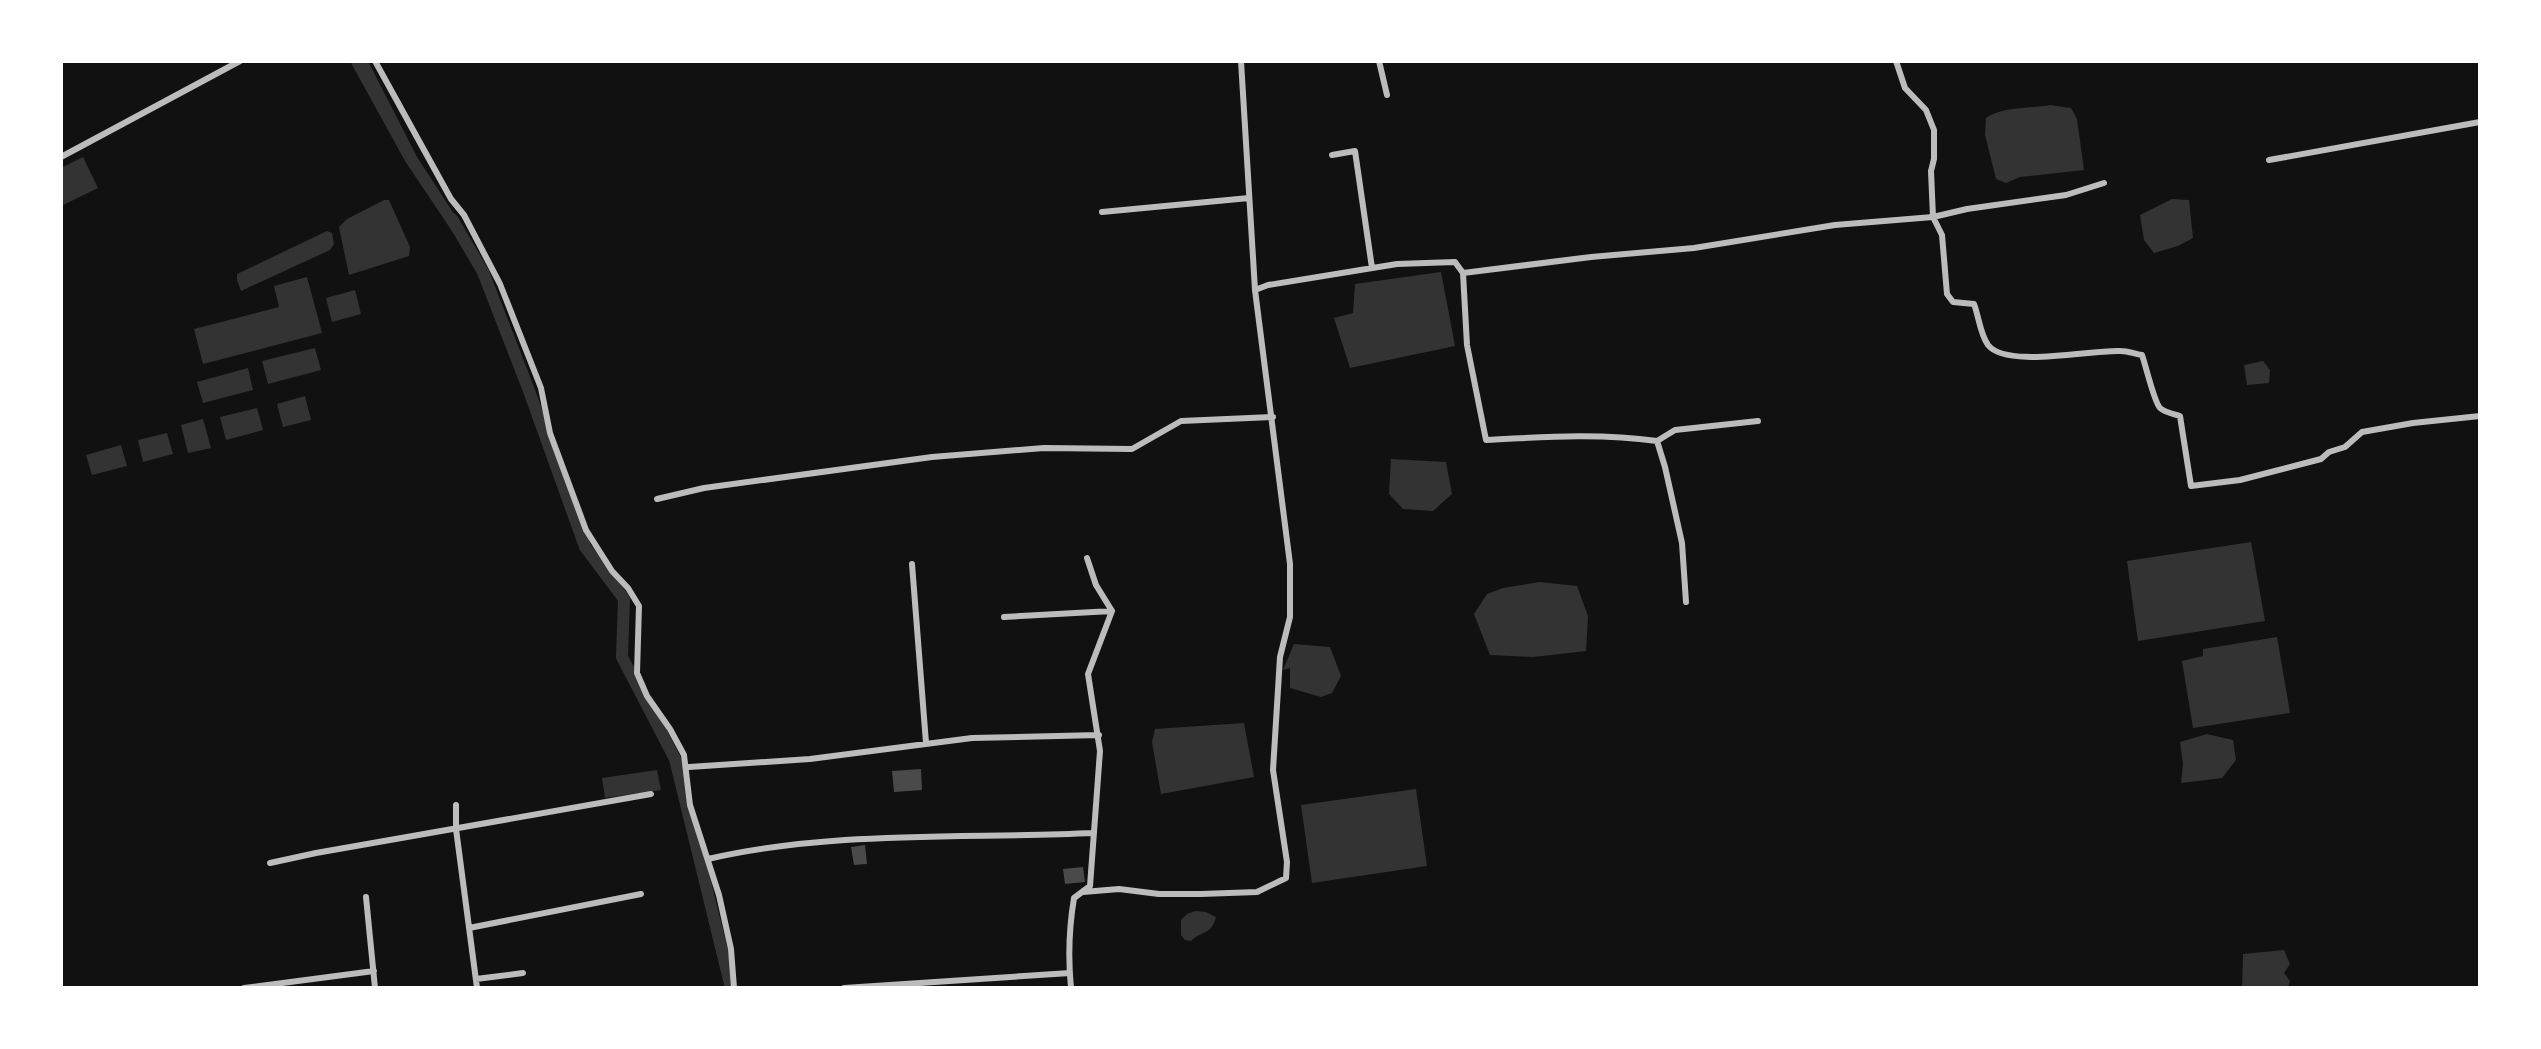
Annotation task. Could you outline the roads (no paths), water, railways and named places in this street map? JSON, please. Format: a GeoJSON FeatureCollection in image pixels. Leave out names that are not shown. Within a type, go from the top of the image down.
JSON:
{"type":"FeatureCollection","features":[{"type":"Feature","properties":{"kind":"street"},"geometry":{"type":"LineString","coordinates":[[61,157],[240,61]]}},
{"type":"Feature","properties":{"kind":"street"},"geometry":{"type":"LineString","coordinates":[[375,61],[451,199],[464,215],[488,259],[541,388],[550,433],[586,530],[612,571],[628,588],[639,606],[637,673],[647,696],[684,755],[690,805],[719,895],[731,948],[734,988]]}},
{"type":"Feature","properties":{"kind":"street"},"geometry":{"type":"LineString","coordinates":[[1083,892],[1257,892],[1286,878],[1287,862],[1273,770],[1280,657],[1290,617],[1290,564],[1255,290],[1241,61]]}},
{"type":"Feature","properties":{"kind":"street"},"geometry":{"type":"LineString","coordinates":[[1379,61],[1387,95]]}},
{"type":"Feature","properties":{"kind":"street"},"geometry":{"type":"LineString","coordinates":[[1896,61],[1905,88],[1926,110],[1934,130],[1934,159],[1931,171],[1933,217],[1942,235],[1947,294],[1953,302],[1974,304],[1982,334],[1989,347],[2008,355],[2044,357],[2120,351],[2142,355],[2155,400],[2161,409],[2180,416],[2191,486],[2240,480],[2321,459],[2329,452],[2346,447],[2362,432],[2480,416]]}},
{"type":"Feature","properties":{"kind":"street"},"geometry":{"type":"LineString","coordinates":[[2269,160],[2480,122]]}},
{"type":"Feature","properties":{"kind":"street"},"geometry":{"type":"LineString","coordinates":[[1332,155],[1355,150],[1372,268]]}},
{"type":"Feature","properties":{"kind":"street"},"geometry":{"type":"LineString","coordinates":[[1463,273],[1591,257],[1694,248],[1835,225],[1933,217],[1967,209],[2066,195],[2104,183]]}},
{"type":"Feature","properties":{"kind":"street"},"geometry":{"type":"LineString","coordinates":[[1102,212],[1249,198]]}},
{"type":"Feature","properties":{"kind":"street"},"geometry":{"type":"LineString","coordinates":[[1255,290],[1268,285],[1398,264],[1455,262],[1463,273],[1467,345],[1486,440],[1579,435],[1657,440],[1675,430],[1758,421]]}},
{"type":"Feature","properties":{"kind":"street"},"geometry":{"type":"LineString","coordinates":[[657,499],[704,488],[933,457],[1044,448],[1132,449],[1181,421],[1273,416]]}},
{"type":"Feature","properties":{"kind":"street"},"geometry":{"type":"LineString","coordinates":[[1657,440],[1682,543],[1686,602]]}},
{"type":"Feature","properties":{"kind":"street"},"geometry":{"type":"LineString","coordinates":[[1087,558],[1091,574],[1112,611]]}},
{"type":"Feature","properties":{"kind":"street"},"geometry":{"type":"LineString","coordinates":[[912,564],[926,743]]}},
{"type":"Feature","properties":{"kind":"street"},"geometry":{"type":"LineString","coordinates":[[1004,617],[1112,611]]}},
{"type":"Feature","properties":{"kind":"street"},"geometry":{"type":"LineString","coordinates":[[1071,988],[1071,916],[1074,898],[1090,886],[1094,833],[1099,735],[1088,674],[1112,611]]}},
{"type":"Feature","properties":{"kind":"street"},"geometry":{"type":"LineString","coordinates":[[689,767],[810,759],[972,738],[1099,735]]}},
{"type":"Feature","properties":{"kind":"street"},"geometry":{"type":"LineString","coordinates":[[270,863],[651,794]]}},
{"type":"Feature","properties":{"kind":"street"},"geometry":{"type":"LineString","coordinates":[[456,804],[456,828],[477,988]]}},
{"type":"Feature","properties":{"kind":"street"},"geometry":{"type":"LineString","coordinates":[[708,859],[769,847],[920,837],[975,838],[1094,833]]}},
{"type":"Feature","properties":{"kind":"street"},"geometry":{"type":"LineString","coordinates":[[469,928],[641,894]]}},
{"type":"Feature","properties":{"kind":"street"},"geometry":{"type":"LineString","coordinates":[[366,897],[375,988]]}},
{"type":"Feature","properties":{"kind":"street"},"geometry":{"type":"LineString","coordinates":[[244,988],[374,971]]}},
{"type":"Feature","properties":{"kind":"street"},"geometry":{"type":"LineString","coordinates":[[476,979],[523,973]]}},
{"type":"Feature","properties":{"kind":"street"},"geometry":{"type":"LineString","coordinates":[[844,988],[1070,973]]}},
{"type":"Feature","properties":{"kind":"waterway"},"geometry":{"type":"LineString","coordinates":[[452,219],[483,272],[585,547],[624,599],[622,657],[675,759],[731,988]]}}]}
